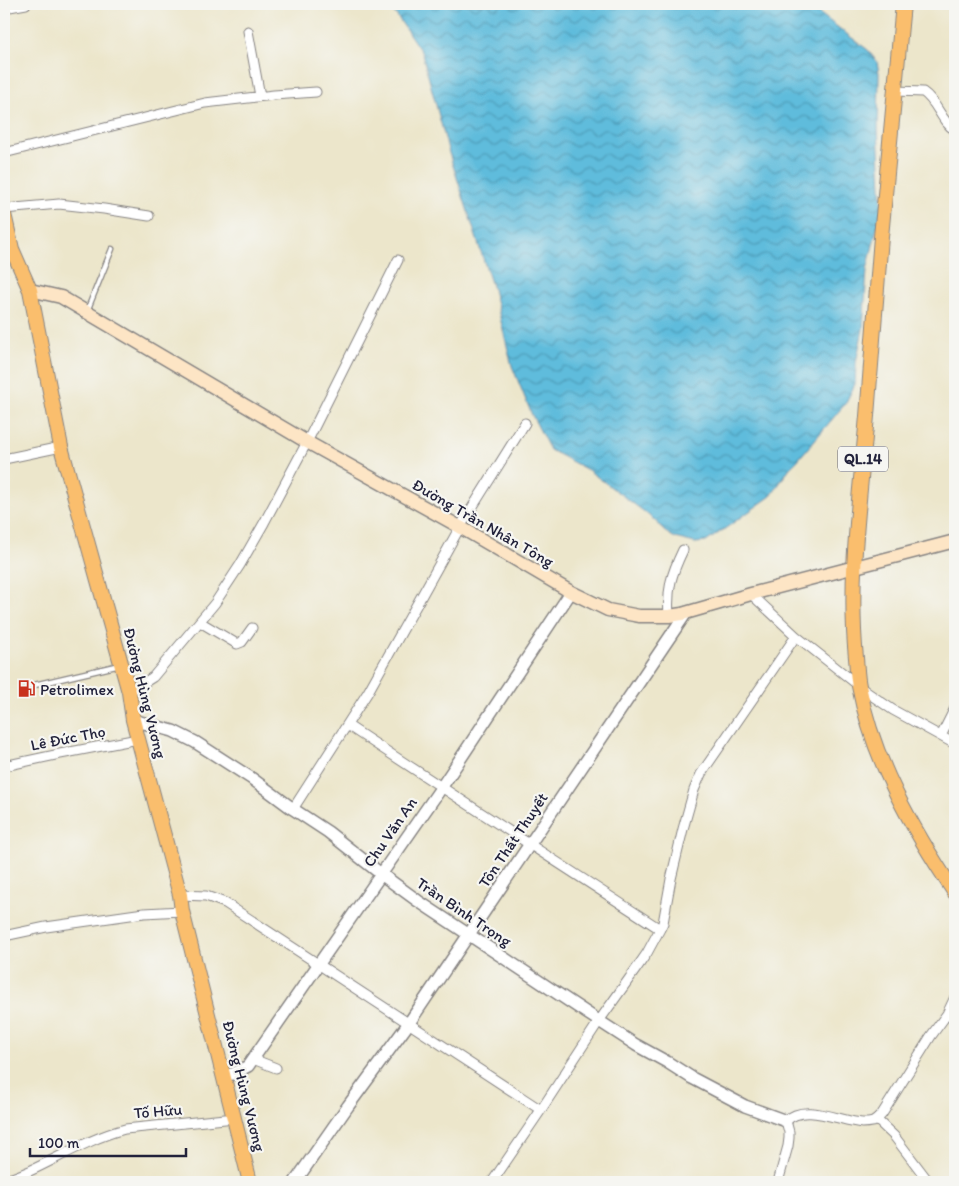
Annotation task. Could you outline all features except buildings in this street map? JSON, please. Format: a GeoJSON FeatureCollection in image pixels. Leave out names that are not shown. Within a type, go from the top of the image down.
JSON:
{"type":"FeatureCollection","features":[{"type":"Feature","properties":{"kind":"main road","name":"QL.14"},"geometry":{"type":"LineString","coordinates":[[902,4],[854,567],[853,632],[859,686],[882,765],[917,832],[955,893]]}},
{"type":"Feature","properties":{"kind":"main road","name":"Đường Hùng Vương"},"geometry":{"type":"LineString","coordinates":[[4,214],[8,250],[30,290],[61,447],[129,692],[133,720],[180,895],[182,911],[250,1182]]}},
{"type":"Feature","properties":{"kind":"main road","name":"Đường Trần Nhân Tông"},"geometry":{"type":"LineString","coordinates":[[30,290],[61,297],[307,442],[460,527],[571,592],[608,610],[639,616],[669,616],[686,613],[751,594],[955,541]]}},
{"type":"Feature","properties":{"kind":"street"},"geometry":{"type":"LineString","coordinates":[[4,8],[26,4]]}},
{"type":"Feature","properties":{"kind":"street"},"geometry":{"type":"LineString","coordinates":[[248,31],[260,96]]}},
{"type":"Feature","properties":{"kind":"street"},"geometry":{"type":"LineString","coordinates":[[896,91],[923,92],[934,102],[945,122],[955,130]]}},
{"type":"Feature","properties":{"kind":"street"},"geometry":{"type":"LineString","coordinates":[[4,153],[206,103],[260,96],[316,92]]}},
{"type":"Feature","properties":{"kind":"street"},"geometry":{"type":"LineString","coordinates":[[4,208],[59,204],[149,216]]}},
{"type":"Feature","properties":{"kind":"street"},"geometry":{"type":"LineString","coordinates":[[129,692],[153,677],[215,603],[245,557],[307,442],[398,260]]}},
{"type":"Feature","properties":{"kind":"street"},"geometry":{"type":"LineString","coordinates":[[293,809],[382,667],[460,527],[525,423]]}},
{"type":"Feature","properties":{"kind":"street"},"geometry":{"type":"LineString","coordinates":[[4,459],[61,447]]}},
{"type":"Feature","properties":{"kind":"street"},"geometry":{"type":"LineString","coordinates":[[669,616],[670,585],[683,550]]}},
{"type":"Feature","properties":{"kind":"street","name":"Chu Văn An"},"geometry":{"type":"LineString","coordinates":[[223,1075],[239,1072],[253,1060],[441,788],[571,592]]}},
{"type":"Feature","properties":{"kind":"street"},"geometry":{"type":"LineString","coordinates":[[751,594],[796,636],[859,686],[893,710],[955,744]]}},
{"type":"Feature","properties":{"kind":"street","name":"Tôn Thất Thuyết"},"geometry":{"type":"LineString","coordinates":[[295,1182],[408,1024],[686,613]]}},
{"type":"Feature","properties":{"kind":"street"},"geometry":{"type":"LineString","coordinates":[[200,622],[237,644],[242,642],[252,628]]}},
{"type":"Feature","properties":{"kind":"street"},"geometry":{"type":"LineString","coordinates":[[492,1182],[599,1021],[636,970],[660,929],[682,829],[701,774],[796,636]]}},
{"type":"Feature","properties":{"kind":"street"},"geometry":{"type":"LineString","coordinates":[[941,736],[955,708]]}},
{"type":"Feature","properties":{"kind":"street","name":"Trần Bình Trọng"},"geometry":{"type":"LineString","coordinates":[[133,720],[173,731],[195,742],[251,778],[328,832],[418,901],[636,1045],[745,1106],[786,1122]]}},
{"type":"Feature","properties":{"kind":"street"},"geometry":{"type":"LineString","coordinates":[[347,725],[660,929]]}},
{"type":"Feature","properties":{"kind":"street","name":"Lê Đức Thọ"},"geometry":{"type":"LineString","coordinates":[[4,766],[138,739]]}},
{"type":"Feature","properties":{"kind":"street"},"geometry":{"type":"LineString","coordinates":[[180,895],[206,896],[225,902],[541,1110]]}},
{"type":"Feature","properties":{"kind":"street"},"geometry":{"type":"LineString","coordinates":[[4,936],[46,926],[144,913],[182,911]]}},
{"type":"Feature","properties":{"kind":"street"},"geometry":{"type":"LineString","coordinates":[[778,1182],[788,1146],[789,1132],[786,1122],[792,1116],[805,1113],[818,1113],[855,1122],[868,1123],[875,1121],[882,1114],[931,1036],[952,1010],[955,998]]}},
{"type":"Feature","properties":{"kind":"street"},"geometry":{"type":"LineString","coordinates":[[253,1060],[276,1068]]}},
{"type":"Feature","properties":{"kind":"street","name":"Tố Hữu"},"geometry":{"type":"LineString","coordinates":[[4,1181],[70,1151],[125,1129],[235,1118]]}},
{"type":"Feature","properties":{"kind":"street"},"geometry":{"type":"LineString","coordinates":[[876,1120],[894,1136],[929,1182]]}},
{"type":"Feature","properties":{"kind":"lane"},"geometry":{"type":"LineString","coordinates":[[86,312],[112,249]]}},
{"type":"Feature","properties":{"kind":"lane"},"geometry":{"type":"LineString","coordinates":[[30,686],[121,665]]}},
{"type":"Feature","properties":{"kind":"water"},"geometry":{"type":"Polygon","coordinates":[[[379,4],[807,4],[868,50],[877,62],[879,73],[878,130],[882,207],[867,270],[863,329],[856,362],[855,384],[845,404],[789,469],[771,496],[706,542],[695,543],[675,538],[664,531],[658,523],[642,510],[588,470],[550,450],[532,415],[512,366],[493,289],[449,153],[422,53],[395,13],[379,4]]]}},
{"type":"Feature","properties":{"kind":"place","name":"Petrolimex"},"geometry":{"type":"Point","coordinates":[26,689]}}]}
